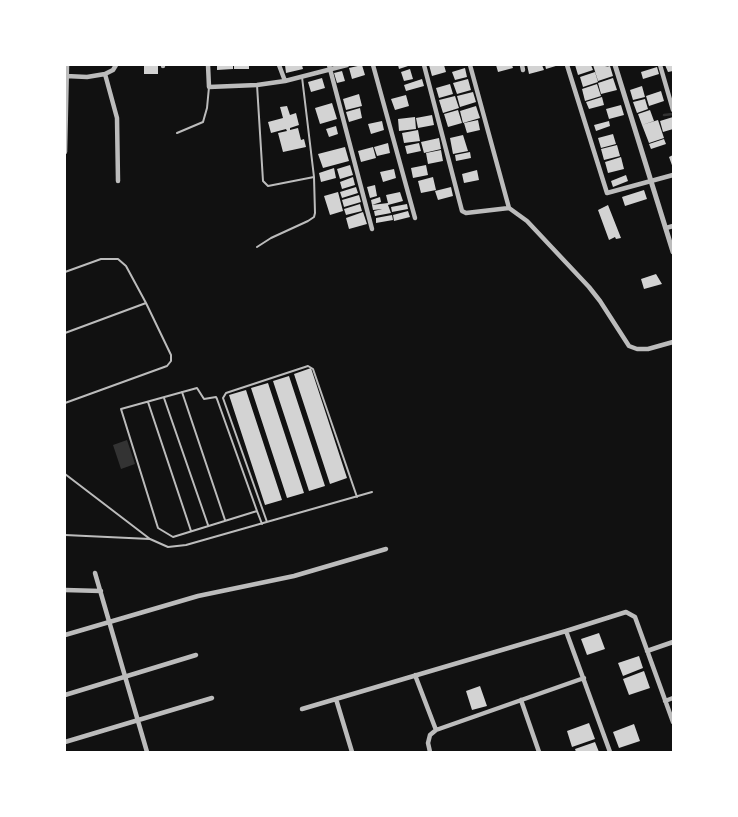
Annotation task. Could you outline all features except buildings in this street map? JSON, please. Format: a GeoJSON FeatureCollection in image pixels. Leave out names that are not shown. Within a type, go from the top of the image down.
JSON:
{"type":"FeatureCollection","features":[{"type":"Feature","properties":{"kind":"street"},"geometry":{"type":"LineString","coordinates":[[65,152],[67,65]]}},
{"type":"Feature","properties":{"kind":"street"},"geometry":{"type":"LineString","coordinates":[[66,76],[87,77],[105,74],[113,70],[116,65]]}},
{"type":"Feature","properties":{"kind":"street"},"geometry":{"type":"LineString","coordinates":[[208,65],[209,87],[257,85],[284,81],[330,67],[347,65]]}},
{"type":"Feature","properties":{"kind":"street"},"geometry":{"type":"LineString","coordinates":[[279,65],[284,81]]}},
{"type":"Feature","properties":{"kind":"street"},"geometry":{"type":"LineString","coordinates":[[373,65],[415,218]]}},
{"type":"Feature","properties":{"kind":"street"},"geometry":{"type":"LineString","coordinates":[[424,65],[462,211],[466,213],[508,208],[527,220],[589,287],[629,346],[637,349],[648,349],[673,342]]}},
{"type":"Feature","properties":{"kind":"street"},"geometry":{"type":"LineString","coordinates":[[470,65],[508,208]]}},
{"type":"Feature","properties":{"kind":"street"},"geometry":{"type":"LineString","coordinates":[[567,65],[607,193],[673,175]]}},
{"type":"Feature","properties":{"kind":"street"},"geometry":{"type":"LineString","coordinates":[[615,65],[673,252]]}},
{"type":"Feature","properties":{"kind":"street"},"geometry":{"type":"LineString","coordinates":[[660,65],[673,110]]}},
{"type":"Feature","properties":{"kind":"street"},"geometry":{"type":"LineString","coordinates":[[330,67],[372,229]]}},
{"type":"Feature","properties":{"kind":"street"},"geometry":{"type":"LineString","coordinates":[[105,74],[118,118],[118,181]]}},
{"type":"Feature","properties":{"kind":"street"},"geometry":{"type":"LineString","coordinates":[[666,228],[673,226]]}},
{"type":"Feature","properties":{"kind":"street"},"geometry":{"type":"LineString","coordinates":[[65,635],[198,596],[294,576],[386,549]]}},
{"type":"Feature","properties":{"kind":"street"},"geometry":{"type":"LineString","coordinates":[[95,573],[148,752]]}},
{"type":"Feature","properties":{"kind":"street"},"geometry":{"type":"LineString","coordinates":[[65,590],[101,591]]}},
{"type":"Feature","properties":{"kind":"street"},"geometry":{"type":"LineString","coordinates":[[302,709],[626,612],[635,616],[673,722]]}},
{"type":"Feature","properties":{"kind":"street"},"geometry":{"type":"LineString","coordinates":[[566,631],[610,752]]}},
{"type":"Feature","properties":{"kind":"street"},"geometry":{"type":"LineString","coordinates":[[647,651],[673,642]]}},
{"type":"Feature","properties":{"kind":"street"},"geometry":{"type":"LineString","coordinates":[[65,695],[196,655]]}},
{"type":"Feature","properties":{"kind":"street"},"geometry":{"type":"LineString","coordinates":[[415,675],[436,730]]}},
{"type":"Feature","properties":{"kind":"street"},"geometry":{"type":"LineString","coordinates":[[430,752],[428,743],[430,735],[436,730],[584,678]]}},
{"type":"Feature","properties":{"kind":"street"},"geometry":{"type":"LineString","coordinates":[[65,742],[212,698]]}},
{"type":"Feature","properties":{"kind":"street"},"geometry":{"type":"LineString","coordinates":[[665,701],[673,698]]}},
{"type":"Feature","properties":{"kind":"street"},"geometry":{"type":"LineString","coordinates":[[336,699],[352,752]]}},
{"type":"Feature","properties":{"kind":"street"},"geometry":{"type":"LineString","coordinates":[[521,700],[539,752]]}},
{"type":"Feature","properties":{"kind":"lane"},"geometry":{"type":"LineString","coordinates":[[258,247],[271,238],[314,217],[314,177],[302,77]]}},
{"type":"Feature","properties":{"kind":"lane"},"geometry":{"type":"LineString","coordinates":[[257,85],[263,181],[268,186],[314,177]]}},
{"type":"Feature","properties":{"kind":"lane"},"geometry":{"type":"LineString","coordinates":[[176,133],[202,122],[207,108],[209,87]]}},
{"type":"Feature","properties":{"kind":"lane"},"geometry":{"type":"LineString","coordinates":[[65,272],[101,259],[118,259],[126,266],[171,355],[171,361],[167,366],[65,404]]}},
{"type":"Feature","properties":{"kind":"lane"},"geometry":{"type":"LineString","coordinates":[[65,333],[146,303]]}},
{"type":"Feature","properties":{"kind":"lane"},"geometry":{"type":"LineString","coordinates":[[267,522],[223,398],[226,393],[308,366],[313,369],[356,497]]}},
{"type":"Feature","properties":{"kind":"lane"},"geometry":{"type":"LineString","coordinates":[[257,511],[173,537],[156,525],[120,410],[198,388],[204,399],[214,396],[217,399],[262,524]]}},
{"type":"Feature","properties":{"kind":"lane"},"geometry":{"type":"LineString","coordinates":[[182,392],[225,521]]}},
{"type":"Feature","properties":{"kind":"lane"},"geometry":{"type":"LineString","coordinates":[[164,398],[208,526]]}},
{"type":"Feature","properties":{"kind":"lane"},"geometry":{"type":"LineString","coordinates":[[148,402],[191,531]]}},
{"type":"Feature","properties":{"kind":"lane"},"geometry":{"type":"LineString","coordinates":[[65,474],[150,539],[168,547],[178,547],[372,492]]}},
{"type":"Feature","properties":{"kind":"lane"},"geometry":{"type":"LineString","coordinates":[[65,535],[150,539]]}},
{"type":"Feature","properties":{"kind":"shaded area"},"geometry":{"type":"Polygon","coordinates":[[[127,440],[135,464],[121,469],[113,445],[127,440]]]}},
{"type":"Feature","properties":{"kind":"waterway"},"geometry":{"type":"LineString","coordinates":[[664,115],[673,114]]}}]}
